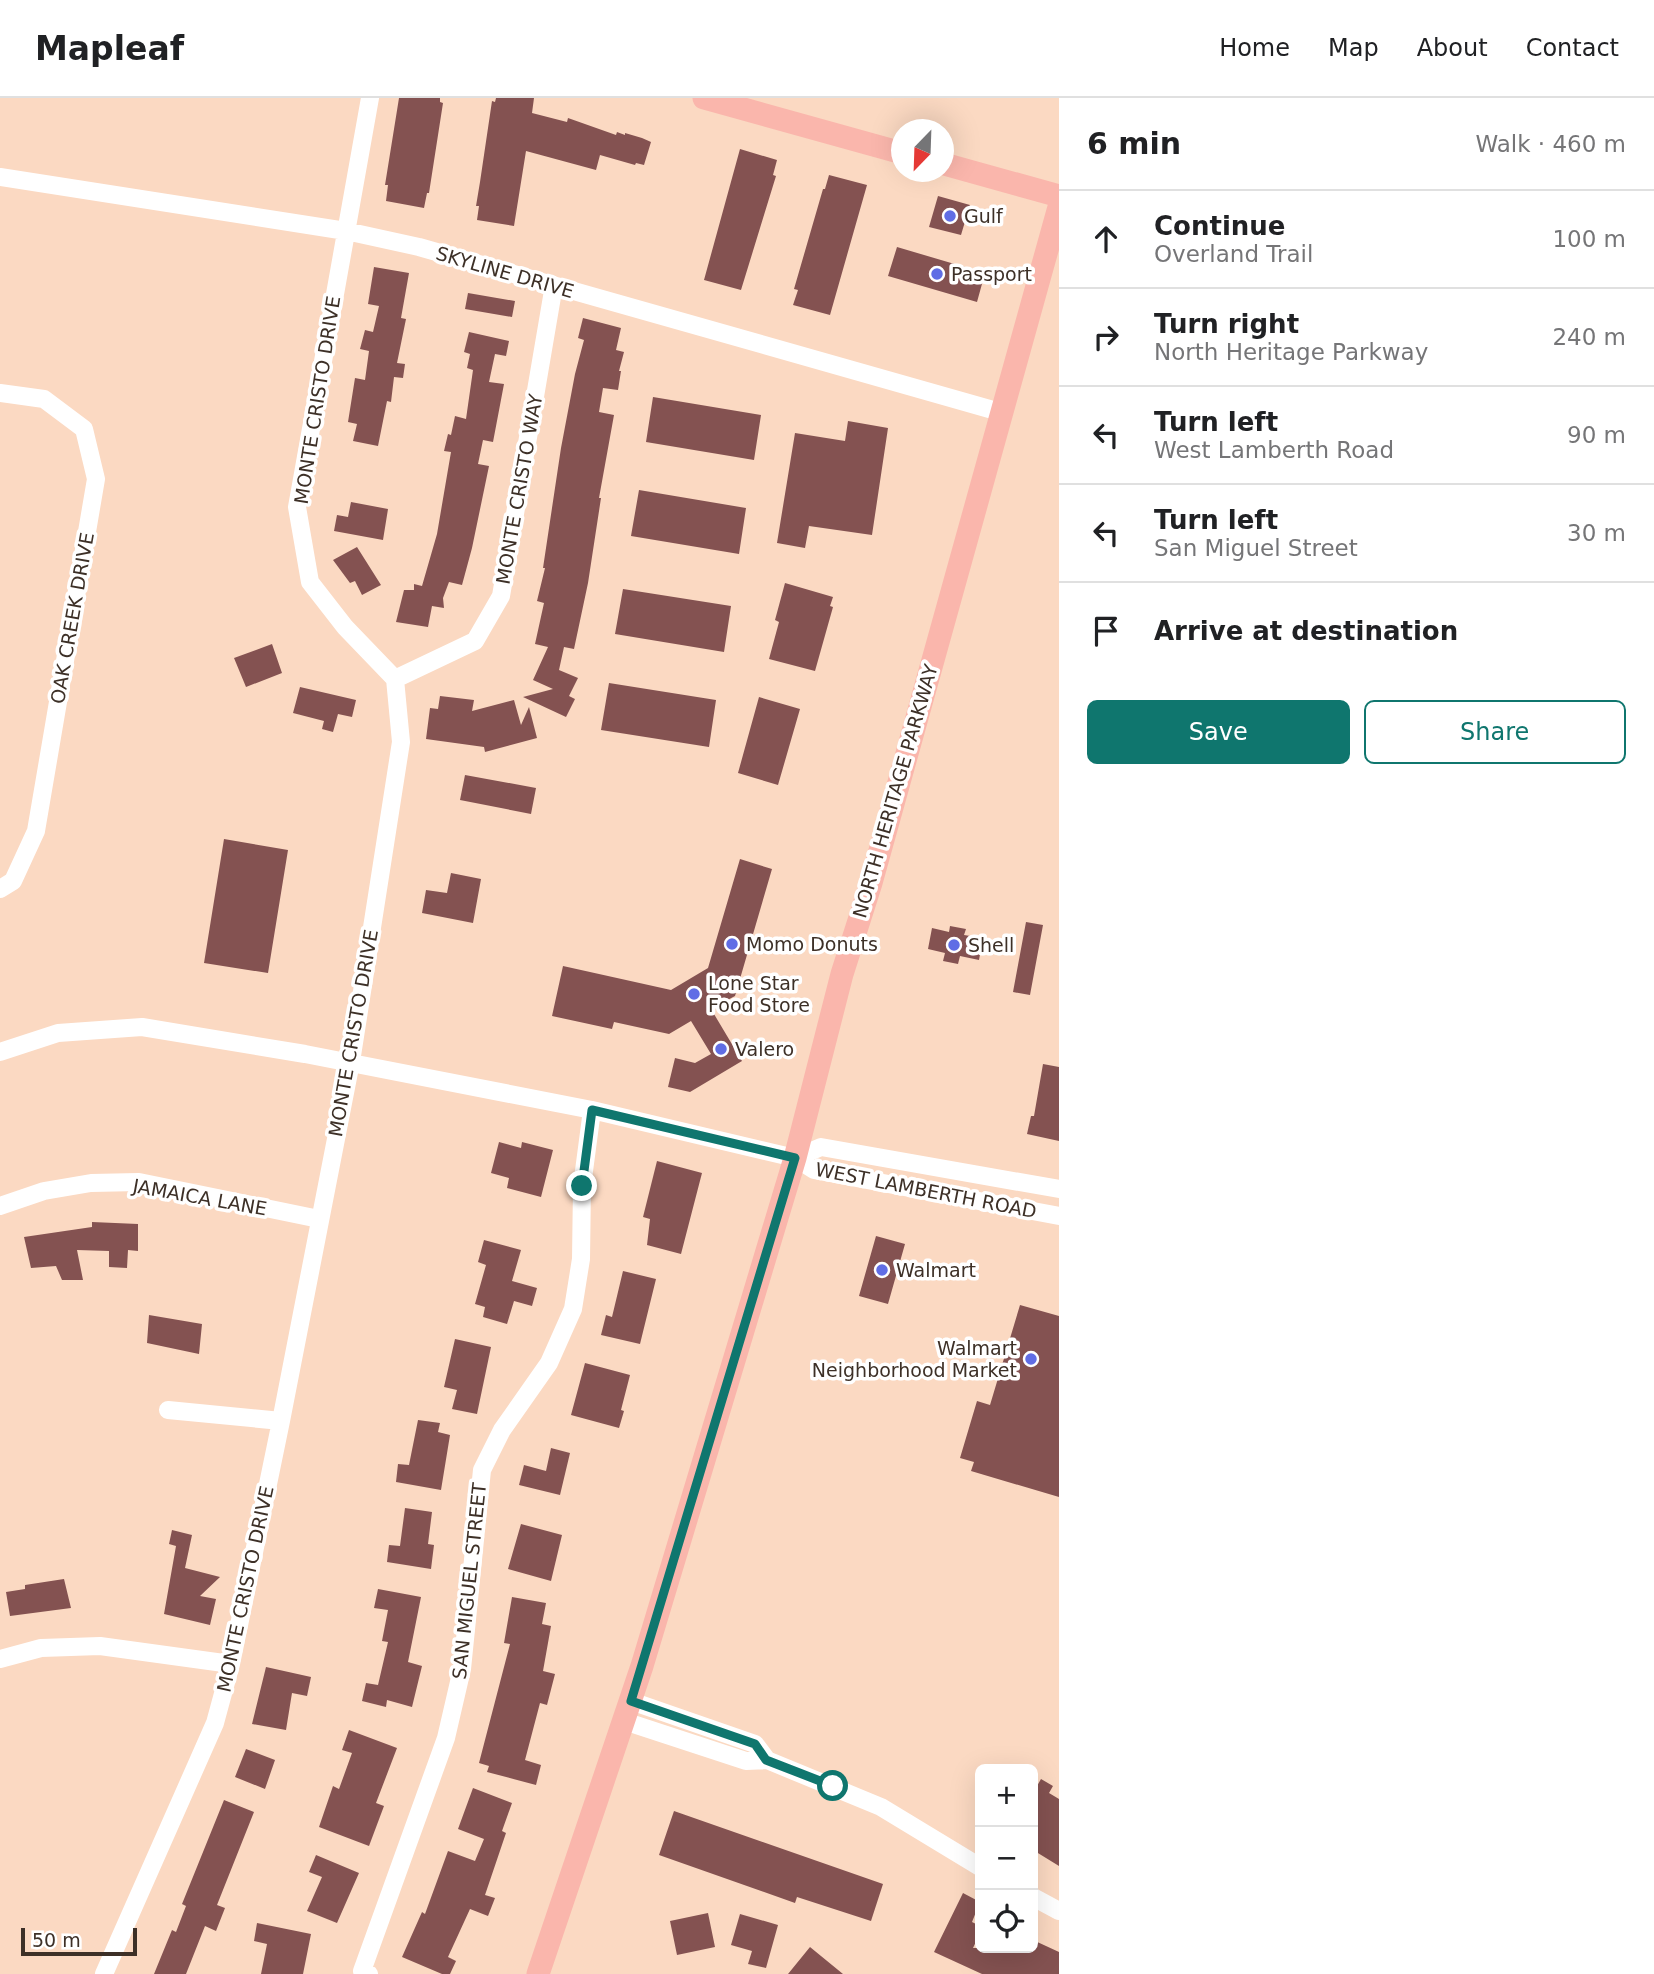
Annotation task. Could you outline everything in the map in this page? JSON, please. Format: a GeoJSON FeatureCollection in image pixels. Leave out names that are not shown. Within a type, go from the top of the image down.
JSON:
{"type":"FeatureCollection","features":[{"type":"Feature","properties":{"kind":"main road"},"geometry":{"type":"LineString","coordinates":[[704,98],[891,150]]}},
{"type":"Feature","properties":{"kind":"main road"},"geometry":{"type":"LineString","coordinates":[[954,167],[1059,196]]}},
{"type":"Feature","properties":{"kind":"main road","name":"NORTH HERITAGE PARKWAY"},"geometry":{"type":"LineString","coordinates":[[538,1974],[628,1711],[795,1158],[842,974],[871,883],[1059,207]]}},
{"type":"Feature","properties":{"kind":"street","name":"MONTE CRISTO DRIVE"},"geometry":{"type":"LineString","coordinates":[[104,1974],[215,1723],[231,1664],[351,1062],[401,742],[395,678],[345,627],[310,582],[297,507],[370,98]]}},
{"type":"Feature","properties":{"kind":"street","name":"SKYLINE DRIVE"},"geometry":{"type":"LineString","coordinates":[[0,177],[346,231],[419,247],[1000,412]]}},
{"type":"Feature","properties":{"kind":"street","name":"MONTE CRISTO WAY"},"geometry":{"type":"LineString","coordinates":[[395,678],[475,641],[501,596],[554,285]]}},
{"type":"Feature","properties":{"kind":"street","name":"OAK CREEK DRIVE"},"geometry":{"type":"LineString","coordinates":[[0,393],[44,399],[84,429],[96,479],[36,831],[13,881],[0,889]]}},
{"type":"Feature","properties":{"kind":"street","name":"WEST LAMBERTH ROAD"},"geometry":{"type":"LineString","coordinates":[[0,1052],[58,1034],[142,1027],[351,1062],[592,1110],[795,1158],[814,1170],[1059,1216]]}},
{"type":"Feature","properties":{"kind":"street","name":"SAN MIGUEL STREET"},"geometry":{"type":"LineString","coordinates":[[369,1974],[362,1970],[446,1738],[462,1669],[482,1470],[502,1430],[549,1363],[573,1309],[581,1259],[582,1186],[592,1110]]}},
{"type":"Feature","properties":{"kind":"street","name":"WEST LAMBERTH ROAD"},"geometry":{"type":"LineString","coordinates":[[795,1158],[821,1147],[1059,1189]]}},
{"type":"Feature","properties":{"kind":"street","name":"JAMAICA LANE"},"geometry":{"type":"LineString","coordinates":[[0,1206],[44,1191],[79,1185],[139,1182],[319,1219]]}},
{"type":"Feature","properties":{"kind":"street"},"geometry":{"type":"LineString","coordinates":[[168,1410],[281,1421]]}},
{"type":"Feature","properties":{"kind":"street"},"geometry":{"type":"LineString","coordinates":[[0,1658],[41,1648],[100,1646],[231,1664]]}},
{"type":"Feature","properties":{"kind":"street"},"geometry":{"type":"LineString","coordinates":[[628,1711],[746,1761],[766,1760],[881,1807],[975,1864]]}},
{"type":"Feature","properties":{"kind":"street"},"geometry":{"type":"LineString","coordinates":[[1038,1900],[1059,1911]]}},
{"type":"Feature","properties":{"kind":"building"},"geometry":{"type":"Polygon","coordinates":[[[399,98],[440,98],[443,103],[429,193],[424,208],[386,201],[388,185],[385,185],[399,98]]]}},
{"type":"Feature","properties":{"kind":"building"},"geometry":{"type":"Polygon","coordinates":[[[496,98],[534,98],[532,113],[567,122],[568,118],[616,135],[617,132],[625,133],[651,142],[644,165],[600,155],[596,170],[526,151],[514,226],[477,220],[479,206],[476,206],[492,101],[495,102],[496,98]]]}},
{"type":"Feature","properties":{"kind":"building"},"geometry":{"type":"Polygon","coordinates":[[[740,149],[777,160],[773,175],[776,176],[741,290],[704,280],[740,149]]]}},
{"type":"Feature","properties":{"kind":"building"},"geometry":{"type":"Polygon","coordinates":[[[829,175],[867,185],[830,315],[793,305],[798,290],[794,289],[829,175]]]}},
{"type":"Feature","properties":{"kind":"building","name":"Gulf"},"geometry":{"type":"Polygon","coordinates":[[[938,196],[970,205],[961,235],[929,227],[938,196]]]}},
{"type":"Feature","properties":{"kind":"building","name":"Passport"},"geometry":{"type":"Polygon","coordinates":[[[897,247],[985,273],[977,302],[888,276],[897,247]]]}},
{"type":"Feature","properties":{"kind":"building"},"geometry":{"type":"Polygon","coordinates":[[[374,267],[409,273],[401,318],[406,319],[397,363],[405,364],[403,378],[394,377],[391,402],[387,401],[378,446],[353,441],[357,424],[348,422],[355,378],[365,380],[369,351],[360,349],[365,330],[373,332],[379,306],[368,304],[374,267]]]}},
{"type":"Feature","properties":{"kind":"building"},"geometry":{"type":"Polygon","coordinates":[[[468,293],[515,301],[512,317],[465,309],[468,293]]]}},
{"type":"Feature","properties":{"kind":"building"},"geometry":{"type":"Polygon","coordinates":[[[583,318],[621,328],[616,350],[624,352],[618,390],[603,388],[599,412],[614,415],[599,498],[588,583],[574,649],[564,647],[559,670],[578,678],[569,696],[575,699],[566,717],[523,697],[553,689],[533,680],[548,647],[535,644],[544,603],[537,601],[545,568],[561,448],[584,340],[578,338],[583,318]]]}},
{"type":"Feature","properties":{"kind":"building"},"geometry":{"type":"Polygon","coordinates":[[[469,332],[509,341],[506,356],[495,354],[489,382],[504,384],[493,442],[483,440],[478,464],[489,466],[472,548],[462,585],[449,582],[443,598],[444,608],[432,606],[428,627],[396,622],[404,590],[414,590],[414,584],[422,586],[437,534],[451,452],[444,451],[448,434],[451,435],[455,416],[466,419],[473,370],[467,368],[470,354],[464,352],[469,332]]]}},
{"type":"Feature","properties":{"kind":"building"},"geometry":{"type":"Polygon","coordinates":[[[653,397],[761,415],[754,460],[646,442],[653,397]]]}},
{"type":"Feature","properties":{"kind":"building"},"geometry":{"type":"Polygon","coordinates":[[[848,421],[888,428],[872,535],[809,526],[805,548],[777,543],[795,433],[845,441],[848,421]]]}},
{"type":"Feature","properties":{"kind":"building"},"geometry":{"type":"Polygon","coordinates":[[[639,490],[746,508],[739,554],[631,536],[639,490]]]}},
{"type":"Feature","properties":{"kind":"building"},"geometry":{"type":"Polygon","coordinates":[[[351,502],[388,509],[383,540],[334,531],[337,515],[348,517],[351,502]]]}},
{"type":"Feature","properties":{"kind":"building"},"geometry":{"type":"Polygon","coordinates":[[[357,547],[381,585],[362,595],[355,581],[350,583],[333,560],[357,547]]]}},
{"type":"Feature","properties":{"kind":"building"},"geometry":{"type":"Polygon","coordinates":[[[785,583],[833,597],[830,606],[833,607],[815,671],[769,659],[779,622],[775,620],[785,583]]]}},
{"type":"Feature","properties":{"kind":"building"},"geometry":{"type":"Polygon","coordinates":[[[623,589],[731,606],[724,652],[615,634],[623,589]]]}},
{"type":"Feature","properties":{"kind":"building"},"geometry":{"type":"Polygon","coordinates":[[[272,644],[282,673],[246,687],[234,658],[272,644]]]}},
{"type":"Feature","properties":{"kind":"building"},"geometry":{"type":"Polygon","coordinates":[[[609,683],[716,700],[709,747],[601,730],[609,683]]]}},
{"type":"Feature","properties":{"kind":"building"},"geometry":{"type":"Polygon","coordinates":[[[300,687],[356,700],[352,717],[338,714],[333,732],[322,729],[324,721],[293,713],[300,687]]]}},
{"type":"Feature","properties":{"kind":"building"},"geometry":{"type":"Polygon","coordinates":[[[440,696],[474,700],[472,711],[514,700],[521,725],[529,707],[537,738],[485,752],[484,747],[426,739],[430,708],[438,709],[440,696]]]}},
{"type":"Feature","properties":{"kind":"building"},"geometry":{"type":"Polygon","coordinates":[[[759,697],[800,709],[778,785],[738,773],[759,697]]]}},
{"type":"Feature","properties":{"kind":"building"},"geometry":{"type":"Polygon","coordinates":[[[465,775],[536,788],[531,814],[460,800],[465,775]]]}},
{"type":"Feature","properties":{"kind":"building"},"geometry":{"type":"Polygon","coordinates":[[[224,839],[288,850],[268,973],[204,963],[224,839]]]}},
{"type":"Feature","properties":{"kind":"building"},"geometry":{"type":"Polygon","coordinates":[[[740,859],[772,869],[735,996],[711,1009],[742,1061],[690,1092],[668,1087],[675,1058],[695,1063],[711,1054],[691,1021],[669,1034],[614,1022],[612,1029],[552,1016],[563,966],[671,990],[708,968],[740,859]]]}},
{"type":"Feature","properties":{"kind":"building"},"geometry":{"type":"Polygon","coordinates":[[[451,873],[481,879],[473,923],[422,913],[426,890],[447,893],[451,873]]]}},
{"type":"Feature","properties":{"kind":"building"},"geometry":{"type":"Polygon","coordinates":[[[1026,922],[1043,925],[1030,995],[1013,992],[1026,922]]]}},
{"type":"Feature","properties":{"kind":"building","name":"Shell"},"geometry":{"type":"Polygon","coordinates":[[[950,926],[966,929],[964,935],[983,938],[979,960],[960,956],[958,964],[943,961],[945,953],[928,949],[932,928],[949,932],[950,926]]]}},
{"type":"Feature","properties":{"kind":"building"},"geometry":{"type":"Polygon","coordinates":[[[1043,1064],[1059,1067],[1059,1141],[1027,1134],[1031,1116],[1034,1116],[1043,1064]]]}},
{"type":"Feature","properties":{"kind":"building"},"geometry":{"type":"Polygon","coordinates":[[[499,1142],[521,1148],[522,1142],[553,1150],[541,1197],[507,1188],[509,1178],[491,1173],[499,1142]]]}},
{"type":"Feature","properties":{"kind":"building"},"geometry":{"type":"Polygon","coordinates":[[[657,1161],[702,1173],[681,1254],[647,1245],[650,1219],[643,1217],[657,1161]]]}},
{"type":"Feature","properties":{"kind":"building"},"geometry":{"type":"Polygon","coordinates":[[[92,1222],[138,1224],[138,1251],[128,1250],[127,1268],[109,1267],[109,1251],[77,1250],[83,1280],[62,1280],[56,1266],[31,1268],[24,1237],[92,1227],[92,1222]]]}},
{"type":"Feature","properties":{"kind":"building","name":"Walmart"},"geometry":{"type":"Polygon","coordinates":[[[876,1236],[905,1244],[888,1304],[859,1296],[876,1236]]]}},
{"type":"Feature","properties":{"kind":"building"},"geometry":{"type":"Polygon","coordinates":[[[484,1240],[521,1250],[512,1281],[537,1288],[532,1306],[514,1301],[507,1324],[483,1317],[485,1307],[475,1304],[486,1265],[478,1262],[484,1240]]]}},
{"type":"Feature","properties":{"kind":"building"},"geometry":{"type":"Polygon","coordinates":[[[623,1271],[656,1279],[640,1344],[601,1335],[606,1315],[612,1317],[623,1271]]]}},
{"type":"Feature","properties":{"kind":"building","name":"Walmart Neighborhood Market"},"geometry":{"type":"Polygon","coordinates":[[[1020,1305],[1059,1316],[1059,1497],[971,1471],[974,1462],[960,1458],[977,1401],[990,1405],[1020,1305]]]}},
{"type":"Feature","properties":{"kind":"building"},"geometry":{"type":"Polygon","coordinates":[[[149,1315],[202,1324],[199,1354],[147,1343],[149,1315]]]}},
{"type":"Feature","properties":{"kind":"building"},"geometry":{"type":"Polygon","coordinates":[[[455,1339],[491,1347],[477,1414],[452,1409],[457,1390],[444,1387],[455,1339]]]}},
{"type":"Feature","properties":{"kind":"building"},"geometry":{"type":"Polygon","coordinates":[[[585,1363],[630,1375],[619,1428],[571,1415],[585,1363]]]}},
{"type":"Feature","properties":{"kind":"building"},"geometry":{"type":"Polygon","coordinates":[[[418,1420],[440,1423],[438,1432],[450,1435],[441,1490],[396,1482],[398,1464],[409,1465],[418,1420]]]}},
{"type":"Feature","properties":{"kind":"building"},"geometry":{"type":"Polygon","coordinates":[[[551,1448],[570,1453],[560,1495],[519,1485],[524,1465],[546,1471],[551,1448]]]}},
{"type":"Feature","properties":{"kind":"building"},"geometry":{"type":"Polygon","coordinates":[[[405,1508],[432,1512],[428,1544],[434,1545],[431,1569],[387,1562],[389,1545],[400,1546],[405,1508]]]}},
{"type":"Feature","properties":{"kind":"building"},"geometry":{"type":"Polygon","coordinates":[[[521,1524],[562,1535],[551,1581],[508,1569],[521,1524]]]}},
{"type":"Feature","properties":{"kind":"building"},"geometry":{"type":"Polygon","coordinates":[[[172,1530],[192,1535],[185,1568],[220,1577],[200,1596],[216,1599],[210,1625],[164,1614],[176,1546],[169,1544],[172,1530]]]}},
{"type":"Feature","properties":{"kind":"building"},"geometry":{"type":"Polygon","coordinates":[[[64,1579],[71,1608],[10,1616],[6,1592],[25,1589],[25,1585],[64,1579]]]}},
{"type":"Feature","properties":{"kind":"building"},"geometry":{"type":"Polygon","coordinates":[[[378,1589],[421,1597],[408,1662],[422,1666],[412,1707],[387,1700],[386,1707],[362,1701],[366,1683],[378,1685],[388,1642],[382,1641],[388,1610],[374,1608],[378,1589]]]}},
{"type":"Feature","properties":{"kind":"building"},"geometry":{"type":"Polygon","coordinates":[[[512,1597],[546,1603],[542,1624],[551,1626],[543,1671],[555,1674],[547,1705],[540,1703],[525,1760],[541,1765],[536,1785],[487,1772],[489,1766],[479,1763],[510,1644],[504,1643],[512,1597]]]}},
{"type":"Feature","properties":{"kind":"building"},"geometry":{"type":"Polygon","coordinates":[[[266,1667],[311,1677],[307,1696],[292,1693],[286,1730],[252,1724],[266,1667]]]}},
{"type":"Feature","properties":{"kind":"building"},"geometry":{"type":"Polygon","coordinates":[[[349,1730],[397,1748],[376,1803],[384,1806],[369,1846],[319,1827],[333,1786],[339,1789],[352,1753],[342,1750],[349,1730]]]}},
{"type":"Feature","properties":{"kind":"building"},"geometry":{"type":"Polygon","coordinates":[[[246,1749],[275,1760],[265,1789],[235,1777],[246,1749]]]}},
{"type":"Feature","properties":{"kind":"building"},"geometry":{"type":"Polygon","coordinates":[[[1041,1779],[1053,1786],[1049,1793],[1059,1799],[1059,1866],[1038,1853],[1038,1784],[1041,1779]]]}},
{"type":"Feature","properties":{"kind":"building"},"geometry":{"type":"Polygon","coordinates":[[[473,1788],[512,1803],[502,1831],[506,1833],[485,1895],[495,1898],[488,1916],[470,1909],[448,1957],[456,1961],[450,1974],[442,1974],[402,1957],[422,1912],[425,1914],[448,1851],[475,1861],[484,1839],[458,1829],[473,1788]]]}},
{"type":"Feature","properties":{"kind":"building"},"geometry":{"type":"Polygon","coordinates":[[[224,1800],[254,1812],[217,1905],[225,1908],[216,1931],[205,1926],[186,1974],[154,1974],[172,1930],[176,1932],[186,1906],[182,1904],[224,1800]]]}},
{"type":"Feature","properties":{"kind":"building"},"geometry":{"type":"Polygon","coordinates":[[[674,1811],[883,1884],[871,1921],[797,1897],[795,1903],[659,1855],[674,1811]]]}},
{"type":"Feature","properties":{"kind":"building"},"geometry":{"type":"Polygon","coordinates":[[[316,1855],[359,1873],[337,1923],[307,1911],[322,1877],[309,1872],[316,1855]]]}},
{"type":"Feature","properties":{"kind":"building"},"geometry":{"type":"Polygon","coordinates":[[[963,1893],[975,1899],[972,1922],[975,1924],[975,1953],[1038,1953],[1038,1942],[1059,1952],[1059,1974],[982,1974],[934,1952],[963,1893]]]}},
{"type":"Feature","properties":{"kind":"building"},"geometry":{"type":"Polygon","coordinates":[[[708,1913],[715,1947],[677,1955],[670,1921],[708,1913]]]}},
{"type":"Feature","properties":{"kind":"building"},"geometry":{"type":"Polygon","coordinates":[[[740,1914],[778,1925],[766,1968],[748,1964],[752,1951],[731,1945],[740,1914]]]}},
{"type":"Feature","properties":{"kind":"building"},"geometry":{"type":"Polygon","coordinates":[[[257,1923],[311,1934],[303,1974],[261,1974],[267,1944],[254,1941],[257,1923]]]}},
{"type":"Feature","properties":{"kind":"building"},"geometry":{"type":"Polygon","coordinates":[[[810,1947],[843,1974],[788,1974],[810,1947]]]}},
{"type":"Feature","properties":{"kind":"place","name":"Gulf"},"geometry":{"type":"Point","coordinates":[950,216]}},
{"type":"Feature","properties":{"kind":"place","name":"Passport"},"geometry":{"type":"Point","coordinates":[937,274]}},
{"type":"Feature","properties":{"kind":"place","name":"Momo Donuts"},"geometry":{"type":"Point","coordinates":[732,944]}},
{"type":"Feature","properties":{"kind":"place","name":"Shell"},"geometry":{"type":"Point","coordinates":[954,945]}},
{"type":"Feature","properties":{"kind":"place","name":"Lone Star Food Store"},"geometry":{"type":"Point","coordinates":[694,994]}},
{"type":"Feature","properties":{"kind":"place","name":"Valero"},"geometry":{"type":"Point","coordinates":[721,1049]}},
{"type":"Feature","properties":{"kind":"place","name":"Walmart"},"geometry":{"type":"Point","coordinates":[882,1270]}},
{"type":"Feature","properties":{"kind":"place","name":"Walmart Neighborhood Market"},"geometry":{"type":"Point","coordinates":[1031,1359]}},
{"type":"Feature","properties":{"kind":"route"},"geometry":{"type":"LineString","coordinates":[[582,1186],[592,1110],[795,1158],[631,1701],[755,1744],[766,1760],[833,1786]]}}]}
